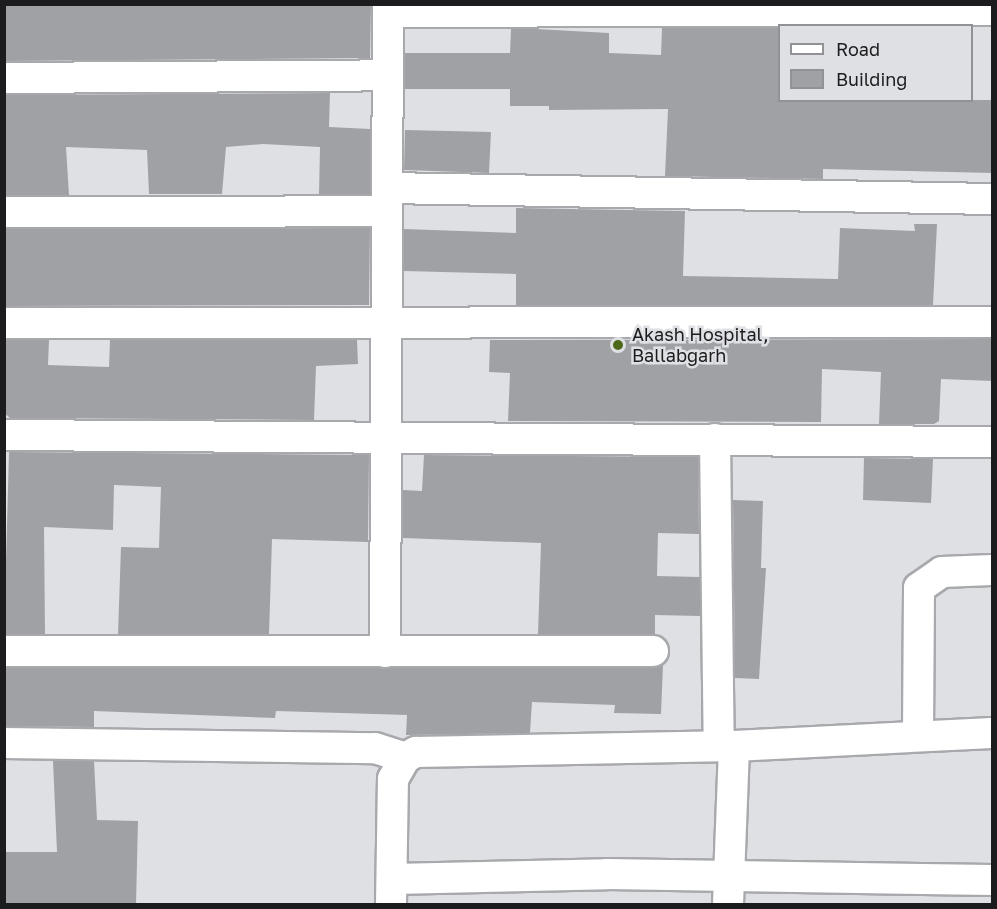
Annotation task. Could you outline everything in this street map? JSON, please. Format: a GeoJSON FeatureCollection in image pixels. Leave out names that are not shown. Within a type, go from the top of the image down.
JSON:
{"type":"FeatureCollection","features":[{"type":"Feature","properties":{"kind":"street"},"geometry":{"type":"LineString","coordinates":[[385,652],[388,8],[993,10]]}},
{"type":"Feature","properties":{"kind":"street"},"geometry":{"type":"LineString","coordinates":[[4,78],[388,75]]}},
{"type":"Feature","properties":{"kind":"street"},"geometry":{"type":"LineString","coordinates":[[4,212],[387,199],[993,199]]}},
{"type":"Feature","properties":{"kind":"street"},"geometry":{"type":"LineString","coordinates":[[4,323],[993,322]]}},
{"type":"Feature","properties":{"kind":"street"},"geometry":{"type":"LineString","coordinates":[[4,435],[386,435],[993,442]]}},
{"type":"Feature","properties":{"kind":"street"},"geometry":{"type":"LineString","coordinates":[[715,439],[726,746],[728,904]]}},
{"type":"Feature","properties":{"kind":"street"},"geometry":{"type":"LineString","coordinates":[[918,734],[919,588],[942,572],[993,570]]}},
{"type":"Feature","properties":{"kind":"street"},"geometry":{"type":"LineString","coordinates":[[4,651],[653,651]]}},
{"type":"Feature","properties":{"kind":"street"},"geometry":{"type":"LineString","coordinates":[[4,743],[375,748],[405,758],[429,749],[726,746],[918,734],[993,733]]}},
{"type":"Feature","properties":{"kind":"street"},"geometry":{"type":"LineString","coordinates":[[405,758],[393,779],[392,892],[728,875],[993,880]]}},
{"type":"Feature","properties":{"kind":"building"},"geometry":{"type":"Polygon","coordinates":[[[4,4],[371,4],[370,58],[4,61],[4,4]]]}},
{"type":"Feature","properties":{"kind":"building"},"geometry":{"type":"Polygon","coordinates":[[[662,28],[778,28],[778,102],[973,102],[973,100],[993,100],[993,173],[823,169],[823,179],[665,176],[668,109],[549,110],[549,106],[510,106],[510,89],[405,89],[405,53],[510,53],[511,29],[609,33],[609,53],[661,55],[662,28]]]}},
{"type":"Feature","properties":{"kind":"building"},"geometry":{"type":"Polygon","coordinates":[[[330,93],[329,127],[370,129],[370,194],[319,194],[320,147],[263,144],[226,147],[222,194],[149,194],[147,150],[66,147],[69,195],[4,195],[4,95],[330,93]]]}},
{"type":"Feature","properties":{"kind":"building"},"geometry":{"type":"Polygon","coordinates":[[[405,130],[491,132],[489,173],[404,170],[405,130]]]}},
{"type":"Feature","properties":{"kind":"building"},"geometry":{"type":"Polygon","coordinates":[[[516,208],[685,211],[683,276],[838,279],[840,228],[915,231],[914,224],[937,224],[933,305],[516,305],[516,274],[404,271],[404,229],[516,233],[516,208]]]}},
{"type":"Feature","properties":{"kind":"building"},"geometry":{"type":"Polygon","coordinates":[[[370,228],[369,305],[4,306],[4,229],[370,228]]]}},
{"type":"Feature","properties":{"kind":"building"},"geometry":{"type":"Polygon","coordinates":[[[993,339],[993,381],[941,379],[939,421],[934,424],[879,424],[881,372],[822,369],[821,422],[508,421],[510,373],[489,372],[490,340],[993,339]]]}},
{"type":"Feature","properties":{"kind":"building"},"geometry":{"type":"Polygon","coordinates":[[[4,340],[49,340],[48,365],[109,367],[110,340],[357,340],[358,364],[316,366],[314,420],[10,418],[4,413],[4,340]]]}},
{"type":"Feature","properties":{"kind":"building"},"geometry":{"type":"Polygon","coordinates":[[[9,452],[369,455],[368,542],[272,539],[269,634],[118,634],[121,547],[159,548],[161,487],[114,485],[113,530],[44,527],[45,634],[4,634],[9,452]]]}},
{"type":"Feature","properties":{"kind":"building"},"geometry":{"type":"Polygon","coordinates":[[[424,455],[698,457],[699,534],[658,533],[657,576],[700,577],[700,616],[655,615],[655,634],[538,634],[541,543],[403,538],[403,490],[422,491],[424,455]]]}},
{"type":"Feature","properties":{"kind":"building"},"geometry":{"type":"Polygon","coordinates":[[[864,458],[933,459],[931,503],[863,500],[864,458]]]}},
{"type":"Feature","properties":{"kind":"building"},"geometry":{"type":"Polygon","coordinates":[[[733,500],[763,501],[761,568],[766,568],[759,679],[735,678],[733,500]]]}},
{"type":"Feature","properties":{"kind":"building"},"geometry":{"type":"Polygon","coordinates":[[[663,665],[661,714],[614,713],[615,705],[532,702],[530,733],[406,735],[407,715],[276,711],[275,718],[94,711],[94,727],[4,726],[4,668],[663,665]]]}},
{"type":"Feature","properties":{"kind":"building"},"geometry":{"type":"Polygon","coordinates":[[[53,761],[94,761],[97,820],[138,821],[136,904],[4,904],[4,852],[57,852],[53,761]]]}},
{"type":"Feature","properties":{"kind":"place","name":"Akash Hospital, Ballabgarh"},"geometry":{"type":"Point","coordinates":[618,345]}}]}
